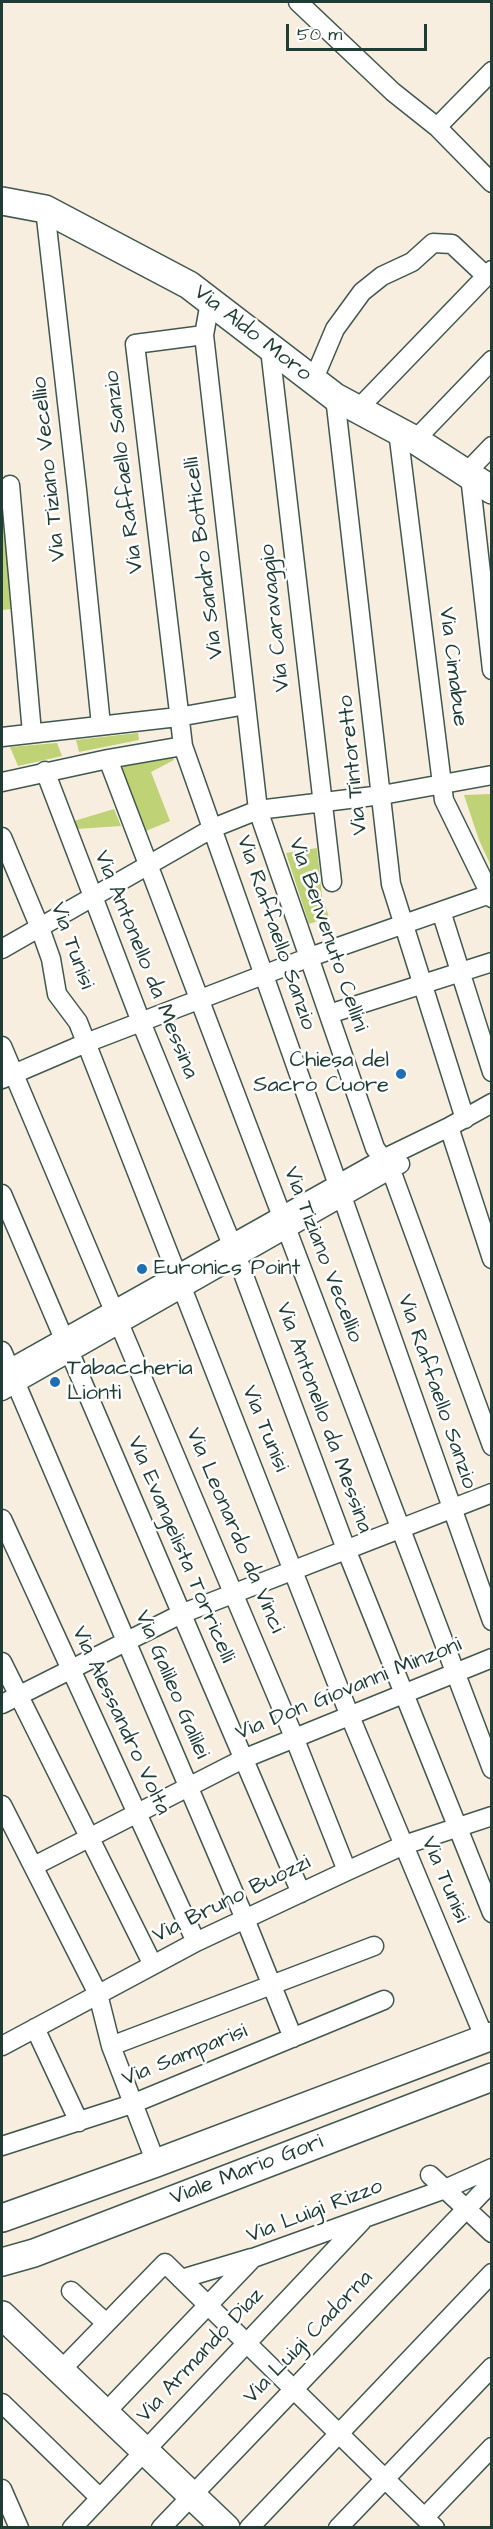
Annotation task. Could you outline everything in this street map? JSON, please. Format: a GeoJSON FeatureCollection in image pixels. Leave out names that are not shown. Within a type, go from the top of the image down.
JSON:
{"type":"FeatureCollection","features":[{"type":"Feature","properties":{"kind":"street"},"geometry":{"type":"LineString","coordinates":[[298,2],[393,93],[437,127],[491,182]]}},
{"type":"Feature","properties":{"kind":"street"},"geometry":{"type":"LineString","coordinates":[[437,127],[492,71]]}},
{"type":"Feature","properties":{"kind":"street","name":"Via Aldo Moro"},"geometry":{"type":"LineString","coordinates":[[2,201],[45,209],[189,285],[313,381],[346,403],[407,435],[476,479]]}},
{"type":"Feature","properties":{"kind":"street","name":"Via Tiziano Vecellio"},"geometry":{"type":"LineString","coordinates":[[45,209],[77,490],[100,725]]}},
{"type":"Feature","properties":{"kind":"street"},"geometry":{"type":"LineString","coordinates":[[313,381],[335,329],[362,292],[382,276],[412,261],[433,243],[452,244],[489,273],[346,403]]}},
{"type":"Feature","properties":{"kind":"street","name":"Via Sandro Botticelli"},"geometry":{"type":"LineString","coordinates":[[210,302],[204,335],[258,810]]}},
{"type":"Feature","properties":{"kind":"street","name":"Via Raffaello Sanzio"},"geometry":{"type":"LineString","coordinates":[[204,335],[135,344],[183,746],[492,1621]]}},
{"type":"Feature","properties":{"kind":"street","name":"Via Caravaggio"},"geometry":{"type":"LineString","coordinates":[[270,349],[332,882]]}},
{"type":"Feature","properties":{"kind":"street"},"geometry":{"type":"LineString","coordinates":[[407,435],[492,360]]}},
{"type":"Feature","properties":{"kind":"street","name":"Via Tintoretto"},"geometry":{"type":"LineString","coordinates":[[346,403],[392,884],[423,984],[492,1258]]}},
{"type":"Feature","properties":{"kind":"street","name":"Via Cimabue"},"geometry":{"type":"LineString","coordinates":[[407,435],[444,800],[491,896]]}},
{"type":"Feature","properties":{"kind":"street"},"geometry":{"type":"LineString","coordinates":[[492,446],[476,479],[492,670]]}},
{"type":"Feature","properties":{"kind":"street"},"geometry":{"type":"LineString","coordinates":[[10,485],[32,733]]}},
{"type":"Feature","properties":{"kind":"street"},"geometry":{"type":"LineString","coordinates":[[2,737],[178,717],[246,705]]}},
{"type":"Feature","properties":{"kind":"street"},"geometry":{"type":"LineString","coordinates":[[2,782],[45,771],[183,746]]}},
{"type":"Feature","properties":{"kind":"street","name":"Via Tiziano Vecellio"},"geometry":{"type":"LineString","coordinates":[[108,759],[285,1222],[398,1529],[492,1769]]}},
{"type":"Feature","properties":{"kind":"street","name":"Via Antonello da Messina"},"geometry":{"type":"LineString","coordinates":[[45,771],[141,1022],[235,1250],[346,1549],[492,1913]]}},
{"type":"Feature","properties":{"kind":"street"},"geometry":{"type":"LineString","coordinates":[[2,950],[213,828],[258,810],[382,795],[492,775]]}},
{"type":"Feature","properties":{"kind":"street","name":"Via Benvenuto Cellini"},"geometry":{"type":"LineString","coordinates":[[258,810],[375,1148],[387,1164],[492,1446]]}},
{"type":"Feature","properties":{"kind":"street","name":"Via Tunisi"},"geometry":{"type":"LineString","coordinates":[[2,837],[51,959],[57,994],[78,1022],[349,1714],[488,2037]]}},
{"type":"Feature","properties":{"kind":"street"},"geometry":{"type":"LineString","coordinates":[[8,1076],[86,1043],[310,957],[404,923],[491,896]]}},
{"type":"Feature","properties":{"kind":"street"},"geometry":{"type":"LineString","coordinates":[[441,911],[492,1072]]}},
{"type":"Feature","properties":{"kind":"street"},"geometry":{"type":"LineString","coordinates":[[329,1014],[492,962]]}},
{"type":"Feature","properties":{"kind":"street","name":"Via Leonardo da Vinci"},"geometry":{"type":"LineString","coordinates":[[2,1046],[8,1076],[117,1316],[294,1737],[347,1871]]}},
{"type":"Feature","properties":{"kind":"street"},"geometry":{"type":"LineString","coordinates":[[7,1379],[492,1103]]}},
{"type":"Feature","properties":{"kind":"street","name":"Via Evangelista Torricelli"},"geometry":{"type":"LineString","coordinates":[[2,1194],[301,1893]]}},
{"type":"Feature","properties":{"kind":"street","name":"Via Galileo Galilei"},"geometry":{"type":"LineString","coordinates":[[2,1351],[7,1379],[126,1641],[245,1919],[293,2038]]}},
{"type":"Feature","properties":{"kind":"street"},"geometry":{"type":"LineString","coordinates":[[2,1704],[181,1614],[492,1493]]}},
{"type":"Feature","properties":{"kind":"street","name":"Via Alessandro Volta"},"geometry":{"type":"LineString","coordinates":[[2,1518],[196,1942]]}},
{"type":"Feature","properties":{"kind":"street","name":"Via Don Giovanni Minzoni"},"geometry":{"type":"LineString","coordinates":[[34,1866],[243,1759],[455,1671],[492,1658]]}},
{"type":"Feature","properties":{"kind":"street"},"geometry":{"type":"LineString","coordinates":[[2,1662],[153,1965]]}},
{"type":"Feature","properties":{"kind":"street"},"geometry":{"type":"LineString","coordinates":[[2,1805],[98,1994],[111,2046],[156,2163]]}},
{"type":"Feature","properties":{"kind":"street","name":"Via Bruno Buozzi"},"geometry":{"type":"LineString","coordinates":[[2,2046],[196,1942],[347,1871],[404,1845],[492,1816]]}},
{"type":"Feature","properties":{"kind":"street"},"geometry":{"type":"LineString","coordinates":[[111,2046],[374,1946]]}},
{"type":"Feature","properties":{"kind":"street","name":"Via Samparisi"},"geometry":{"type":"LineString","coordinates":[[2,2146],[132,2104],[384,2000]]}},
{"type":"Feature","properties":{"kind":"street"},"geometry":{"type":"LineString","coordinates":[[35,2028],[79,2122]]}},
{"type":"Feature","properties":{"kind":"street","name":"Viale Mario Gori"},"geometry":{"type":"LineString","coordinates":[[2,2218],[156,2163],[488,2037]]}},
{"type":"Feature","properties":{"kind":"street","name":"Viale Mario Gori"},"geometry":{"type":"LineString","coordinates":[[2,2262],[34,2253],[492,2078]]}},
{"type":"Feature","properties":{"kind":"street","name":"Via Luigi Rizzo"},"geometry":{"type":"LineString","coordinates":[[105,2413],[253,2258],[445,2189],[492,2168]]}},
{"type":"Feature","properties":{"kind":"street"},"geometry":{"type":"LineString","coordinates":[[430,2175],[492,2233]]}},
{"type":"Feature","properties":{"kind":"street","name":"Via Luigi Cadorna"},"geometry":{"type":"LineString","coordinates":[[161,2528],[492,2182]]}},
{"type":"Feature","properties":{"kind":"street","name":"Via Armando Diaz"},"geometry":{"type":"LineString","coordinates":[[72,2528],[365,2218]]}},
{"type":"Feature","properties":{"kind":"street"},"geometry":{"type":"LineString","coordinates":[[181,2279],[253,2258]]}},
{"type":"Feature","properties":{"kind":"street"},"geometry":{"type":"LineString","coordinates":[[60,2371],[165,2263],[430,2522],[492,2448]]}},
{"type":"Feature","properties":{"kind":"street"},"geometry":{"type":"LineString","coordinates":[[249,2528],[492,2273]]}},
{"type":"Feature","properties":{"kind":"street"},"geometry":{"type":"LineString","coordinates":[[71,2291],[106,2323]]}},
{"type":"Feature","properties":{"kind":"street"},"geometry":{"type":"LineString","coordinates":[[2,2315],[226,2528]]}},
{"type":"Feature","properties":{"kind":"street"},"geometry":{"type":"LineString","coordinates":[[338,2528],[492,2367]]}},
{"type":"Feature","properties":{"kind":"street"},"geometry":{"type":"LineString","coordinates":[[2,2403],[100,2498]]}},
{"type":"Feature","properties":{"kind":"street"},"geometry":{"type":"LineString","coordinates":[[2,2489],[19,2528]]}},
{"type":"Feature","properties":{"kind":"green space"},"geometry":{"type":"Polygon","coordinates":[[[2,501],[11,609],[2,610],[2,501]]]}},
{"type":"Feature","properties":{"kind":"green space"},"geometry":{"type":"Polygon","coordinates":[[[138,733],[139,740],[79,752],[76,740],[138,733]]]}},
{"type":"Feature","properties":{"kind":"green space"},"geometry":{"type":"Polygon","coordinates":[[[57,743],[62,756],[18,766],[10,747],[57,743]]]}},
{"type":"Feature","properties":{"kind":"green space"},"geometry":{"type":"Polygon","coordinates":[[[172,756],[174,760],[151,772],[170,821],[146,831],[121,767],[172,756]]]}},
{"type":"Feature","properties":{"kind":"green space"},"geometry":{"type":"Polygon","coordinates":[[[492,794],[491,866],[479,840],[464,795],[492,794]]]}},
{"type":"Feature","properties":{"kind":"green space"},"geometry":{"type":"Polygon","coordinates":[[[114,809],[121,826],[76,829],[74,821],[114,809]]]}},
{"type":"Feature","properties":{"kind":"green space"},"geometry":{"type":"Polygon","coordinates":[[[317,848],[322,896],[329,917],[309,924],[286,853],[317,848]]]}},
{"type":"Feature","properties":{"kind":"place","name":"Chiesa del Sacro Cuore"},"geometry":{"type":"Point","coordinates":[401,1074]}},
{"type":"Feature","properties":{"kind":"place","name":"Euronics Point"},"geometry":{"type":"Point","coordinates":[142,1269]}},
{"type":"Feature","properties":{"kind":"place","name":"Tabaccheria Lionti"},"geometry":{"type":"Point","coordinates":[55,1382]}}]}
